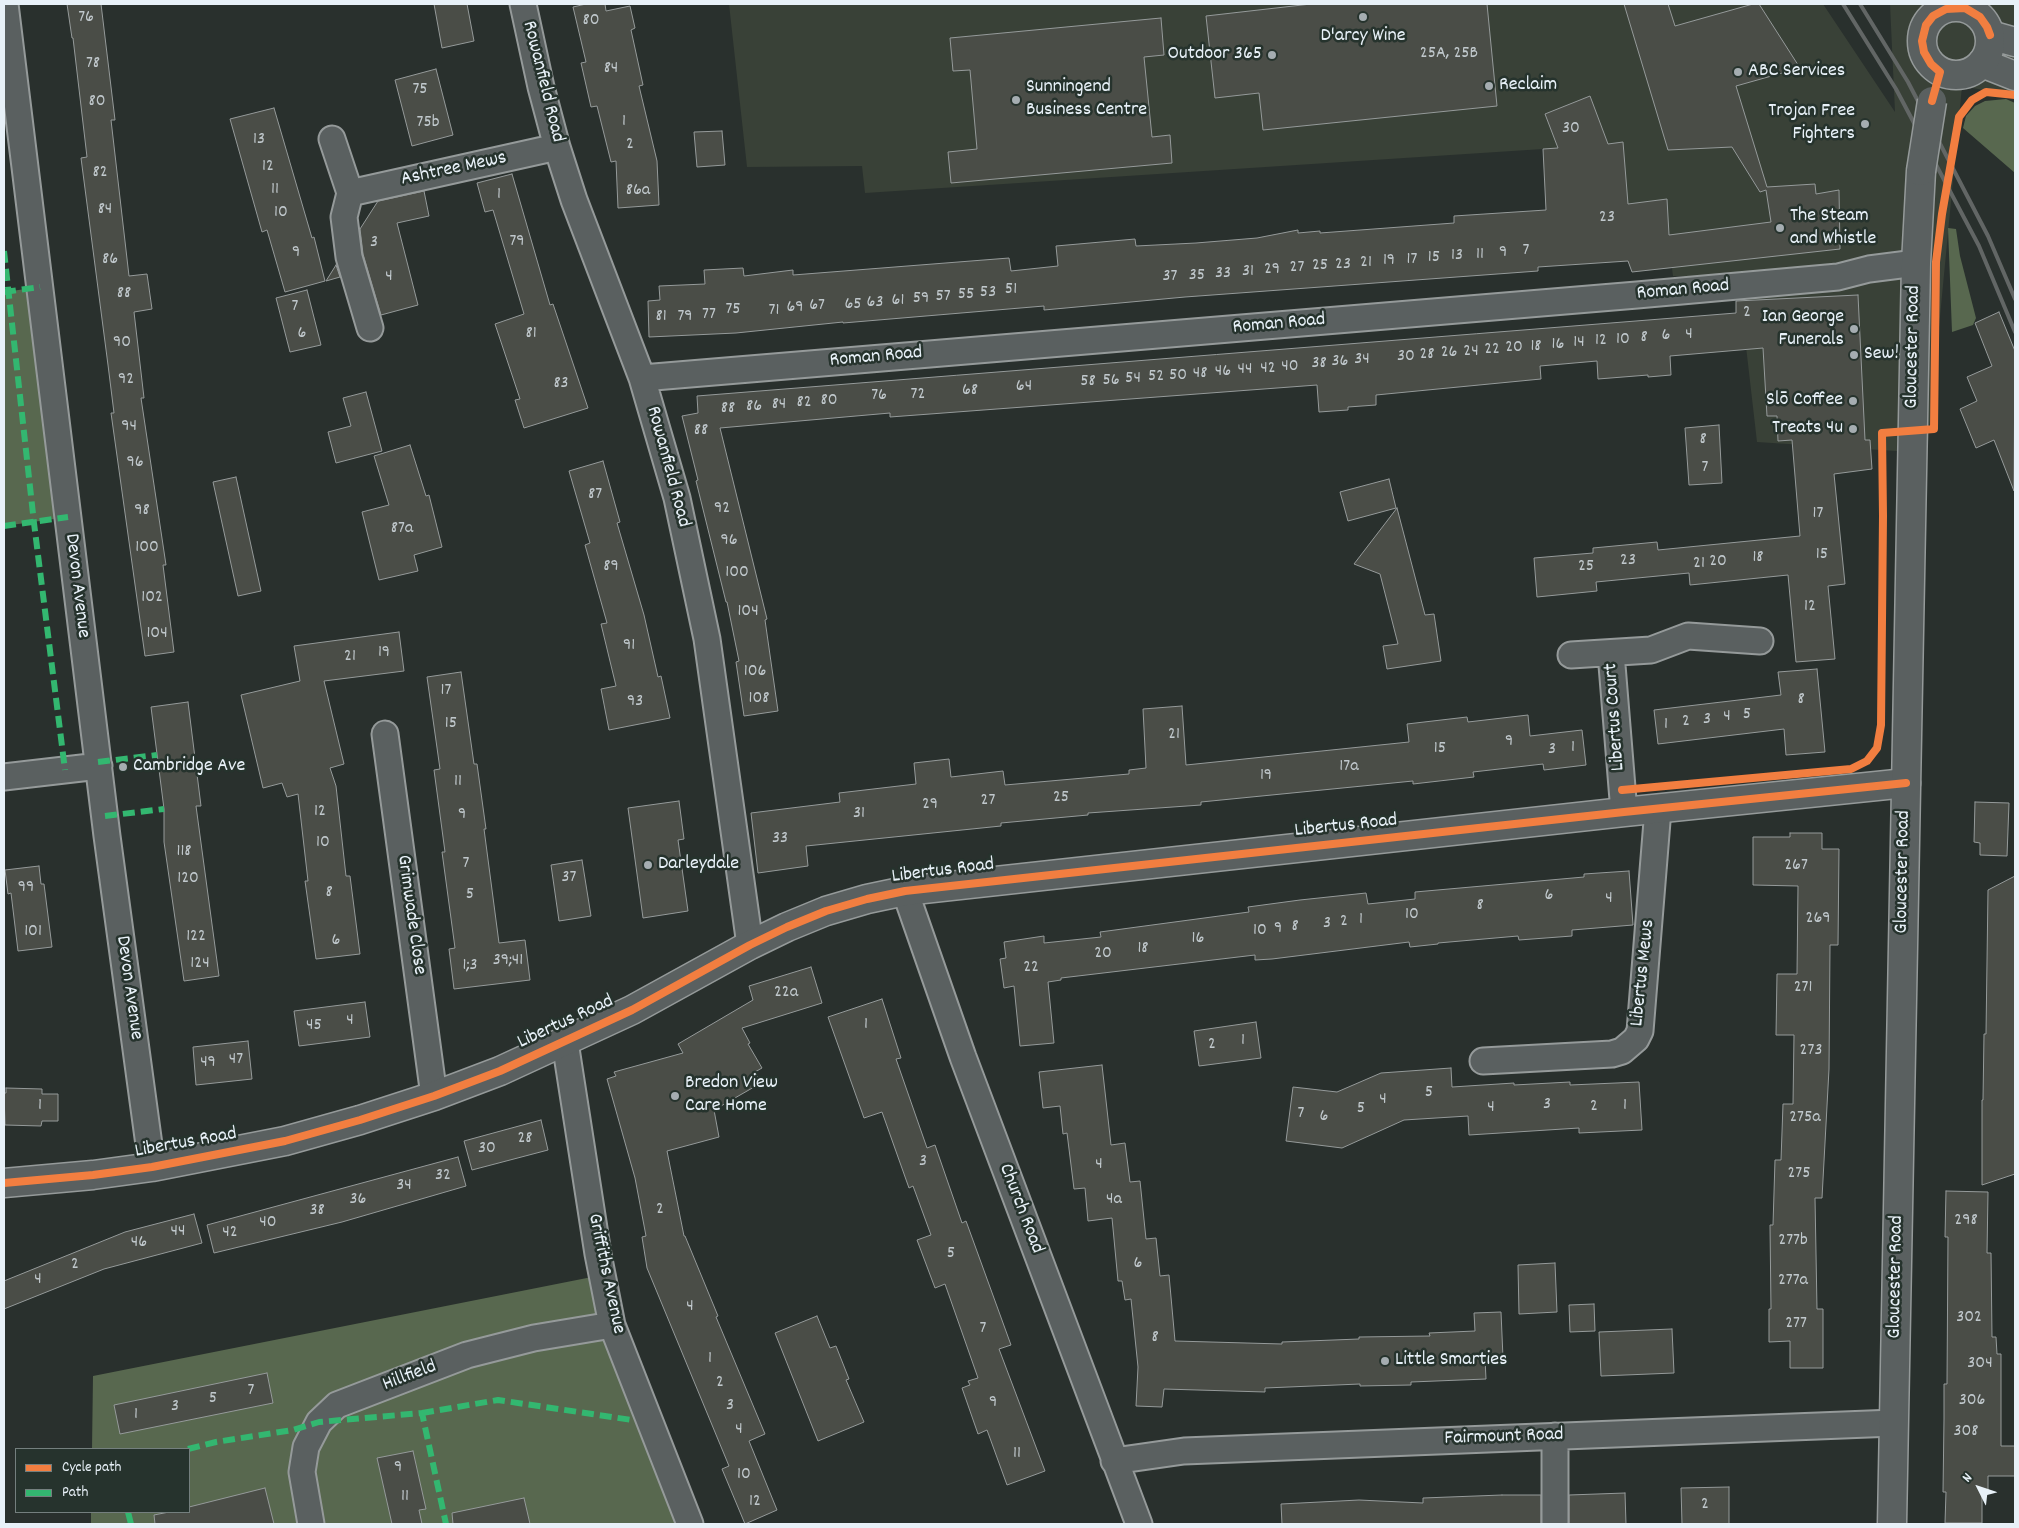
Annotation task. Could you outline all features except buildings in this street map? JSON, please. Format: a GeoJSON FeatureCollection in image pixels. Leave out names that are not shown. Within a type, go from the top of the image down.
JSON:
{"type":"FeatureCollection","features":[{"type":"Feature","properties":{"kind":"street","name":"Devon Avenue"},"geometry":{"type":"LineString","coordinates":[[5,4],[99,766],[152,1167]]}},
{"type":"Feature","properties":{"kind":"street","name":"Rowanfield Road"},"geometry":{"type":"LineString","coordinates":[[523,4],[541,87],[557,147],[574,200],[642,378],[677,498],[707,639],[750,945]]}},
{"type":"Feature","properties":{"kind":"street"},"geometry":{"type":"LineString","coordinates":[[1970,7],[1987,27],[2003,39],[1990,48],[1982,63],[1973,71],[1961,75],[1949,75],[1940,72],[1931,64],[1924,52],[1922,41],[1926,14],[1933,16],[1946,9],[1970,7]]}},
{"type":"Feature","properties":{"kind":"street"},"geometry":{"type":"LineString","coordinates":[[1982,63],[2015,76]]}},
{"type":"Feature","properties":{"kind":"street","name":"Gloucester Road"},"geometry":{"type":"LineString","coordinates":[[1892,1524],[1916,263],[1921,171],[1932,101],[1940,72]]}},
{"type":"Feature","properties":{"kind":"street"},"geometry":{"type":"LineString","coordinates":[[332,140],[350,193],[344,218],[349,257],[370,328]]}},
{"type":"Feature","properties":{"kind":"street","name":"Ashtree Mews"},"geometry":{"type":"LineString","coordinates":[[350,193],[557,147]]}},
{"type":"Feature","properties":{"kind":"street","name":"Roman Road"},"geometry":{"type":"LineString","coordinates":[[642,378],[1646,295],[1838,277],[1869,269],[1916,263]]}},
{"type":"Feature","properties":{"kind":"street","name":"Libertus Court"},"geometry":{"type":"LineString","coordinates":[[1571,655],[1651,650],[1688,636],[1760,641]]}},
{"type":"Feature","properties":{"kind":"street","name":"Libertus Court"},"geometry":{"type":"LineString","coordinates":[[1611,653],[1624,812]]}},
{"type":"Feature","properties":{"kind":"street","name":"Grimwade Close"},"geometry":{"type":"LineString","coordinates":[[385,734],[434,1096]]}},
{"type":"Feature","properties":{"kind":"street"},"geometry":{"type":"LineString","coordinates":[[4,777],[99,766]]}},
{"type":"Feature","properties":{"kind":"street","name":"Libertus Road"},"geometry":{"type":"LineString","coordinates":[[4,1183],[93,1175],[152,1167],[285,1141],[360,1120],[434,1096],[500,1071],[565,1042],[632,1010],[750,945],[787,927],[826,911],[867,899],[905,891],[1906,783]]}},
{"type":"Feature","properties":{"kind":"street","name":"Libertus Mews"},"geometry":{"type":"LineString","coordinates":[[1483,1061],[1612,1054],[1626,1048],[1636,1039],[1640,1031],[1658,809]]}},
{"type":"Feature","properties":{"kind":"street","name":"Church Road"},"geometry":{"type":"LineString","coordinates":[[905,891],[963,1058],[1139,1524]]}},
{"type":"Feature","properties":{"kind":"street","name":"Griffiths Avenue"},"geometry":{"type":"LineString","coordinates":[[565,1042],[598,1254],[612,1325],[690,1524]]}},
{"type":"Feature","properties":{"kind":"street","name":"Hillfield"},"geometry":{"type":"LineString","coordinates":[[311,1524],[302,1472],[306,1447],[319,1422],[337,1405],[467,1355],[534,1338],[612,1325]]}},
{"type":"Feature","properties":{"kind":"street","name":"Fairmount Road"},"geometry":{"type":"LineString","coordinates":[[1114,1461],[1184,1451],[1894,1423]]}},
{"type":"Feature","properties":{"kind":"street"},"geometry":{"type":"LineString","coordinates":[[1555,1436],[1555,1524]]}},
{"type":"Feature","properties":{"kind":"shaded area"},"geometry":{"type":"Polygon","coordinates":[[[729,4],[1823,4],[1895,112],[1890,4],[2015,4],[2015,96],[1962,86],[1927,453],[1757,442],[1738,277],[1673,276],[1672,268],[1632,272],[1628,261],[1549,266],[1543,149],[865,193],[862,166],[747,167],[729,4]]]}},
{"type":"Feature","properties":{"kind":"green space"},"geometry":{"type":"Polygon","coordinates":[[[2006,99],[2015,103],[2015,173],[1963,128],[1966,116],[1975,106],[1985,101],[2006,99]]]}},
{"type":"Feature","properties":{"kind":"green space"},"geometry":{"type":"Polygon","coordinates":[[[1948,228],[1956,229],[1960,256],[1976,318],[1973,325],[1952,332],[1948,228]]]}},
{"type":"Feature","properties":{"kind":"green space"},"geometry":{"type":"Polygon","coordinates":[[[40,287],[68,517],[4,526],[4,292],[40,287]]]}},
{"type":"Feature","properties":{"kind":"green space"},"geometry":{"type":"Polygon","coordinates":[[[602,1275],[690,1524],[91,1524],[91,1513],[190,1513],[190,1448],[92,1448],[93,1376],[602,1275]]]}},
{"type":"Feature","properties":{"kind":"railway"},"geometry":{"type":"LineString","coordinates":[[1843,4],[1896,89],[1979,246],[2015,332]]}},
{"type":"Feature","properties":{"kind":"railway"},"geometry":{"type":"LineString","coordinates":[[1860,4],[1908,82],[1988,236],[2015,299]]}},
{"type":"Feature","properties":{"kind":"marked path"},"geometry":{"type":"LineString","coordinates":[[4,251],[34,523],[65,770]]}},
{"type":"Feature","properties":{"kind":"marked path"},"geometry":{"type":"LineString","coordinates":[[4,292],[40,287]]}},
{"type":"Feature","properties":{"kind":"marked path"},"geometry":{"type":"LineString","coordinates":[[4,526],[68,517]]}},
{"type":"Feature","properties":{"kind":"marked path"},"geometry":{"type":"LineString","coordinates":[[98,762],[157,755]]}},
{"type":"Feature","properties":{"kind":"marked path"},"geometry":{"type":"LineString","coordinates":[[105,816],[164,809]]}},
{"type":"Feature","properties":{"kind":"marked path"},"geometry":{"type":"LineString","coordinates":[[422,1413],[498,1400],[632,1420]]}},
{"type":"Feature","properties":{"kind":"marked path"},"geometry":{"type":"LineString","coordinates":[[190,1448],[216,1442],[293,1430],[319,1422],[422,1413],[446,1524]]}},
{"type":"Feature","properties":{"kind":"marked path"},"geometry":{"type":"LineString","coordinates":[[128,1513],[131,1524]]}},
{"type":"Feature","properties":{"kind":"cycle path"},"geometry":{"type":"LineString","coordinates":[[1932,101],[1940,72],[1931,64],[1924,52],[1922,41],[1926,25],[1933,16],[1946,9],[1965,8],[1980,17],[1990,35]]}},
{"type":"Feature","properties":{"kind":"cycle path"},"geometry":{"type":"LineString","coordinates":[[1622,790],[1851,769],[1867,761],[1877,748],[1881,725],[1882,433],[1934,429],[1936,262],[1942,214],[1959,117],[1972,100],[1986,92],[2015,95]]}},
{"type":"Feature","properties":{"kind":"cycle path"},"geometry":{"type":"LineString","coordinates":[[4,1183],[93,1175],[152,1167],[285,1141],[360,1120],[434,1096],[500,1071],[632,1010],[750,945],[787,927],[826,911],[867,899],[905,891],[1906,783]]}},
{"type":"Feature","properties":{"kind":"place","name":"D'arcy Wine"},"geometry":{"type":"Point","coordinates":[1363,17]}},
{"type":"Feature","properties":{"kind":"place","name":"Outdoor 365"},"geometry":{"type":"Point","coordinates":[1272,55]}},
{"type":"Feature","properties":{"kind":"place","name":"ABC Services"},"geometry":{"type":"Point","coordinates":[1738,72]}},
{"type":"Feature","properties":{"kind":"place","name":"Reclaim"},"geometry":{"type":"Point","coordinates":[1489,86]}},
{"type":"Feature","properties":{"kind":"place","name":"Sunningend Business Centre"},"geometry":{"type":"Point","coordinates":[1016,100]}},
{"type":"Feature","properties":{"kind":"place","name":"Trojan Free Fighters"},"geometry":{"type":"Point","coordinates":[1865,124]}},
{"type":"Feature","properties":{"kind":"place","name":"The Steam and Whistle"},"geometry":{"type":"Point","coordinates":[1780,228]}},
{"type":"Feature","properties":{"kind":"place","name":"Ian George Funerals"},"geometry":{"type":"Point","coordinates":[1854,329]}},
{"type":"Feature","properties":{"kind":"place","name":"Sew!"},"geometry":{"type":"Point","coordinates":[1854,355]}},
{"type":"Feature","properties":{"kind":"place","name":"Slō Coffee"},"geometry":{"type":"Point","coordinates":[1853,401]}},
{"type":"Feature","properties":{"kind":"place","name":"Treats 4u"},"geometry":{"type":"Point","coordinates":[1853,429]}},
{"type":"Feature","properties":{"kind":"place","name":"Cambridge Ave"},"geometry":{"type":"Point","coordinates":[123,767]}},
{"type":"Feature","properties":{"kind":"place","name":"Darleydale"},"geometry":{"type":"Point","coordinates":[648,865]}},
{"type":"Feature","properties":{"kind":"place","name":"Bredon View Care Home"},"geometry":{"type":"Point","coordinates":[675,1096]}},
{"type":"Feature","properties":{"kind":"place","name":"Little Smarties"},"geometry":{"type":"Point","coordinates":[1385,1361]}}]}
